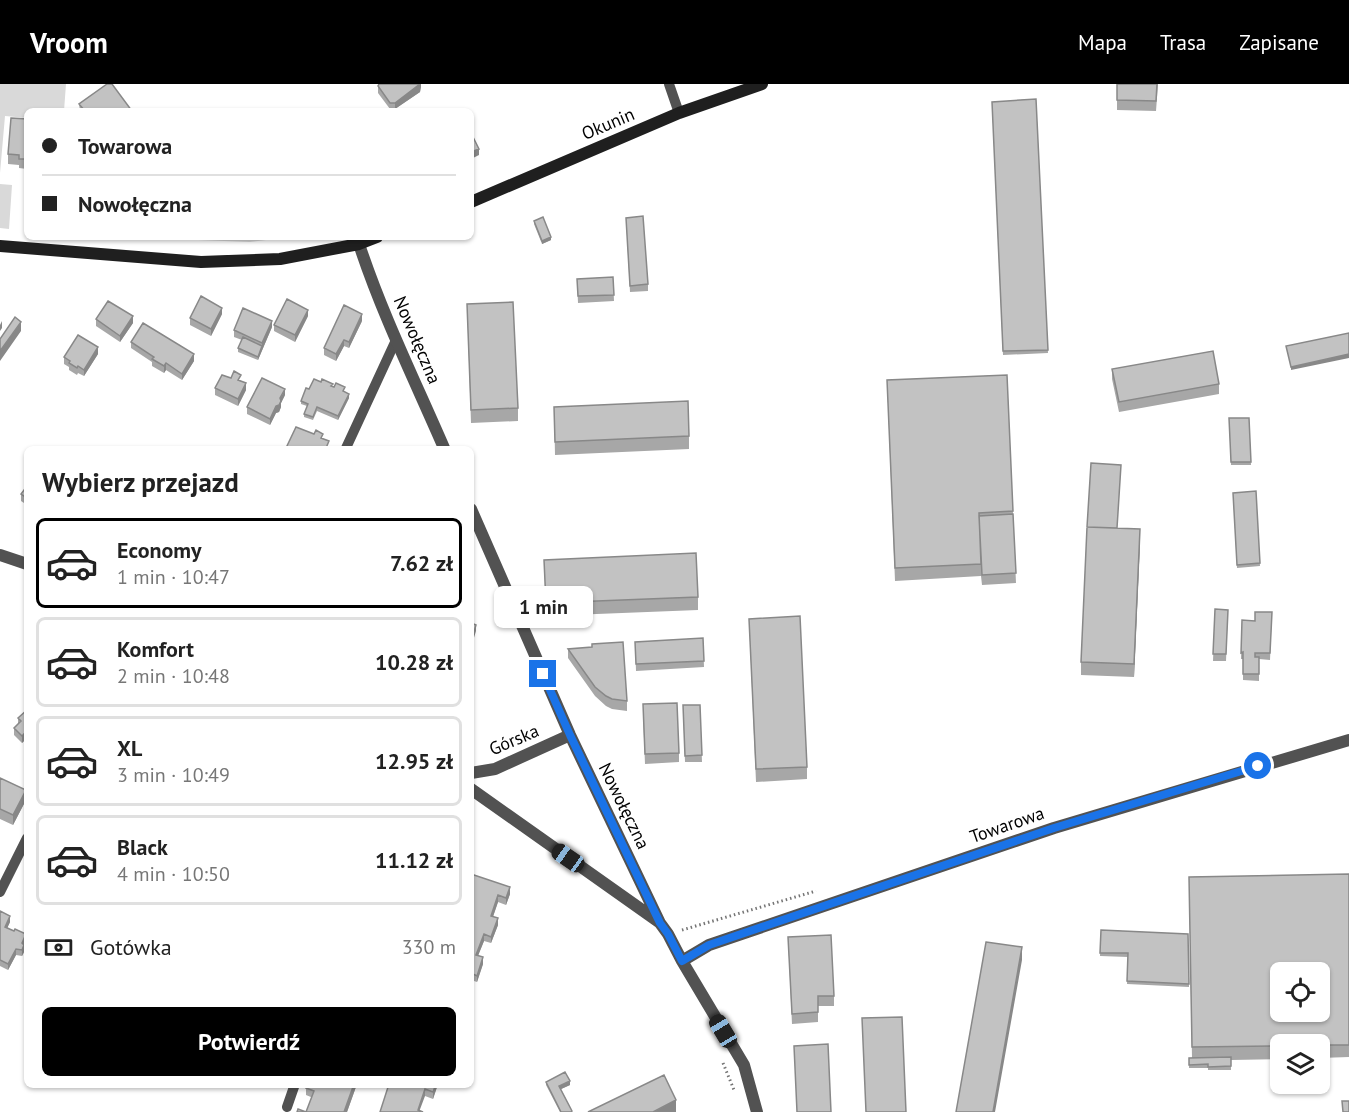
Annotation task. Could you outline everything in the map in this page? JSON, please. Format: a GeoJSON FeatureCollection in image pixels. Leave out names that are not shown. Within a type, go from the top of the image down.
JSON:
{"type":"FeatureCollection","features":[{"type":"Feature","properties":{"kind":"main road","name":"Okunin"},"geometry":{"type":"LineString","coordinates":[[474,201],[679,113],[762,84]]}},
{"type":"Feature","properties":{"kind":"main road"},"geometry":{"type":"LineString","coordinates":[[0,246],[201,262],[280,259],[369,240]]}},
{"type":"Feature","properties":{"kind":"street","name":"Nowołęczna"},"geometry":{"type":"LineString","coordinates":[[359,244],[396,340],[443,446]]}},
{"type":"Feature","properties":{"kind":"street","name":"Nowołęczna"},"geometry":{"type":"LineString","coordinates":[[474,516],[570,735],[660,923],[744,1065],[757,1112]]}},
{"type":"Feature","properties":{"kind":"street"},"geometry":{"type":"LineString","coordinates":[[0,555],[24,563]]}},
{"type":"Feature","properties":{"kind":"street","name":"Górska"},"geometry":{"type":"LineString","coordinates":[[474,772],[495,769],[570,735]]}},
{"type":"Feature","properties":{"kind":"street","name":"Towarowa"},"geometry":{"type":"LineString","coordinates":[[682,961],[709,945],[1054,828],[1349,740]]}},
{"type":"Feature","properties":{"kind":"street"},"geometry":{"type":"LineString","coordinates":[[474,791],[660,923]]}},
{"type":"Feature","properties":{"kind":"lane"},"geometry":{"type":"LineString","coordinates":[[669,84],[679,113]]}},
{"type":"Feature","properties":{"kind":"lane"},"geometry":{"type":"LineString","coordinates":[[347,446],[396,340]]}},
{"type":"Feature","properties":{"kind":"lane"},"geometry":{"type":"LineString","coordinates":[[0,892],[24,844]]}},
{"type":"Feature","properties":{"kind":"lane"},"geometry":{"type":"LineString","coordinates":[[287,1107],[294,1088]]}},
{"type":"Feature","properties":{"kind":"shaded area"},"geometry":{"type":"Polygon","coordinates":[[[0,84],[66,84],[64,108],[24,108],[24,118],[5,116],[0,173],[0,84]]]}},
{"type":"Feature","properties":{"kind":"shaded area"},"geometry":{"type":"Polygon","coordinates":[[[0,184],[12,185],[9,229],[0,228],[0,184]]]}},
{"type":"Feature","properties":{"kind":"shaded area"},"geometry":{"type":"Polygon","coordinates":[[[198,240],[266,240],[250,242],[198,240]]]}},
{"type":"Feature","properties":{"kind":"building"},"geometry":{"type":"Polygon","coordinates":[[[107,84],[112,84],[130,108],[82,108],[79,104],[107,84]]]}},
{"type":"Feature","properties":{"kind":"building"},"geometry":{"type":"Polygon","coordinates":[[[379,84],[420,84],[395,103],[390,103],[378,86],[379,84]]]}},
{"type":"Feature","properties":{"kind":"building"},"geometry":{"type":"Polygon","coordinates":[[[1117,84],[1157,84],[1156,101],[1117,100],[1117,84]]]}},
{"type":"Feature","properties":{"kind":"building"},"geometry":{"type":"Polygon","coordinates":[[[1036,99],[1048,350],[1003,351],[992,102],[1036,99]]]}},
{"type":"Feature","properties":{"kind":"building"},"geometry":{"type":"Polygon","coordinates":[[[11,118],[24,119],[24,159],[19,159],[19,155],[8,154],[11,118]]]}},
{"type":"Feature","properties":{"kind":"building"},"geometry":{"type":"Polygon","coordinates":[[[474,139],[479,149],[474,151],[474,139]]]}},
{"type":"Feature","properties":{"kind":"building"},"geometry":{"type":"Polygon","coordinates":[[[643,216],[648,284],[630,286],[626,218],[643,216]]]}},
{"type":"Feature","properties":{"kind":"building"},"geometry":{"type":"Polygon","coordinates":[[[543,217],[551,237],[542,241],[534,221],[543,217]]]}},
{"type":"Feature","properties":{"kind":"building"},"geometry":{"type":"Polygon","coordinates":[[[613,277],[614,295],[578,296],[577,279],[613,277]]]}},
{"type":"Feature","properties":{"kind":"building"},"geometry":{"type":"Polygon","coordinates":[[[201,296],[222,308],[211,329],[190,318],[201,296]]]}},
{"type":"Feature","properties":{"kind":"building"},"geometry":{"type":"Polygon","coordinates":[[[287,299],[308,310],[295,335],[274,325],[287,299]]]}},
{"type":"Feature","properties":{"kind":"building"},"geometry":{"type":"Polygon","coordinates":[[[108,301],[133,316],[120,336],[96,319],[108,301]]]}},
{"type":"Feature","properties":{"kind":"building"},"geometry":{"type":"Polygon","coordinates":[[[513,302],[518,408],[471,410],[467,304],[513,302]]]}},
{"type":"Feature","properties":{"kind":"building"},"geometry":{"type":"Polygon","coordinates":[[[344,305],[362,314],[349,342],[344,340],[336,354],[324,348],[344,305]]]}},
{"type":"Feature","properties":{"kind":"building"},"geometry":{"type":"Polygon","coordinates":[[[243,308],[272,321],[262,343],[234,330],[243,308]]]}},
{"type":"Feature","properties":{"kind":"building"},"geometry":{"type":"Polygon","coordinates":[[[15,317],[21,322],[0,351],[0,339],[15,317]]]}},
{"type":"Feature","properties":{"kind":"building"},"geometry":{"type":"Polygon","coordinates":[[[143,323],[194,354],[182,374],[166,363],[164,366],[152,359],[154,357],[131,342],[143,323]]]}},
{"type":"Feature","properties":{"kind":"building"},"geometry":{"type":"Polygon","coordinates":[[[1349,333],[1349,354],[1291,367],[1286,346],[1349,333]]]}},
{"type":"Feature","properties":{"kind":"building"},"geometry":{"type":"Polygon","coordinates":[[[78,335],[98,347],[84,370],[69,363],[70,361],[64,357],[78,335]]]}},
{"type":"Feature","properties":{"kind":"building"},"geometry":{"type":"Polygon","coordinates":[[[243,337],[262,346],[258,357],[238,348],[243,337]]]}},
{"type":"Feature","properties":{"kind":"building"},"geometry":{"type":"Polygon","coordinates":[[[1213,351],[1219,384],[1119,402],[1112,369],[1213,351]]]}},
{"type":"Feature","properties":{"kind":"building"},"geometry":{"type":"Polygon","coordinates":[[[234,371],[241,375],[238,380],[246,383],[238,399],[215,388],[222,375],[231,378],[234,371]]]}},
{"type":"Feature","properties":{"kind":"building"},"geometry":{"type":"Polygon","coordinates":[[[1007,375],[1013,511],[979,513],[981,564],[895,568],[887,380],[1007,375]]]}},
{"type":"Feature","properties":{"kind":"building"},"geometry":{"type":"Polygon","coordinates":[[[262,378],[285,389],[270,419],[247,407],[262,378]]]}},
{"type":"Feature","properties":{"kind":"building"},"geometry":{"type":"Polygon","coordinates":[[[314,379],[321,382],[322,379],[333,384],[331,386],[334,387],[336,383],[345,387],[343,391],[349,394],[338,416],[317,407],[313,417],[304,414],[308,404],[301,401],[306,388],[309,389],[314,379]]]}},
{"type":"Feature","properties":{"kind":"building"},"geometry":{"type":"Polygon","coordinates":[[[688,401],[689,436],[555,442],[554,407],[688,401]]]}},
{"type":"Feature","properties":{"kind":"building"},"geometry":{"type":"Polygon","coordinates":[[[1229,418],[1249,418],[1251,462],[1231,462],[1229,418]]]}},
{"type":"Feature","properties":{"kind":"building"},"geometry":{"type":"Polygon","coordinates":[[[296,427],[314,434],[316,430],[323,434],[321,438],[329,441],[327,446],[287,446],[296,427]]]}},
{"type":"Feature","properties":{"kind":"building"},"geometry":{"type":"Polygon","coordinates":[[[1091,463],[1121,465],[1117,528],[1087,527],[1091,463]]]}},
{"type":"Feature","properties":{"kind":"building"},"geometry":{"type":"Polygon","coordinates":[[[1256,491],[1260,563],[1237,565],[1233,493],[1256,491]]]}},
{"type":"Feature","properties":{"kind":"building"},"geometry":{"type":"Polygon","coordinates":[[[1013,514],[1016,573],[982,575],[979,516],[1013,514]]]}},
{"type":"Feature","properties":{"kind":"building"},"geometry":{"type":"Polygon","coordinates":[[[1087,527],[1140,529],[1134,664],[1081,662],[1087,527]]]}},
{"type":"Feature","properties":{"kind":"building"},"geometry":{"type":"Polygon","coordinates":[[[696,553],[698,597],[546,603],[544,560],[696,553]]]}},
{"type":"Feature","properties":{"kind":"building"},"geometry":{"type":"Polygon","coordinates":[[[1215,609],[1228,610],[1226,654],[1213,654],[1215,609]]]}},
{"type":"Feature","properties":{"kind":"building"},"geometry":{"type":"Polygon","coordinates":[[[1255,612],[1272,612],[1270,653],[1255,653],[1255,657],[1259,657],[1259,674],[1243,674],[1242,620],[1255,621],[1255,612]]]}},
{"type":"Feature","properties":{"kind":"building"},"geometry":{"type":"Polygon","coordinates":[[[800,616],[807,767],[756,769],[749,619],[800,616]]]}},
{"type":"Feature","properties":{"kind":"building"},"geometry":{"type":"Polygon","coordinates":[[[703,638],[704,661],[636,664],[635,642],[703,638]]]}},
{"type":"Feature","properties":{"kind":"building"},"geometry":{"type":"Polygon","coordinates":[[[623,642],[627,701],[612,699],[595,687],[568,649],[592,647],[592,644],[623,642]]]}},
{"type":"Feature","properties":{"kind":"building"},"geometry":{"type":"Polygon","coordinates":[[[677,703],[679,753],[645,754],[643,704],[677,703]]]}},
{"type":"Feature","properties":{"kind":"building"},"geometry":{"type":"Polygon","coordinates":[[[683,705],[700,705],[702,755],[685,756],[683,705]]]}},
{"type":"Feature","properties":{"kind":"building"},"geometry":{"type":"Polygon","coordinates":[[[24,713],[24,734],[22,736],[14,728],[21,721],[18,718],[24,713]]]}},
{"type":"Feature","properties":{"kind":"building"},"geometry":{"type":"Polygon","coordinates":[[[0,778],[24,789],[24,794],[13,815],[0,809],[0,778]]]}},
{"type":"Feature","properties":{"kind":"building"},"geometry":{"type":"Polygon","coordinates":[[[1349,874],[1349,1045],[1330,1045],[1330,1034],[1270,1034],[1270,1046],[1192,1047],[1189,877],[1349,874]]]}},
{"type":"Feature","properties":{"kind":"building"},"geometry":{"type":"Polygon","coordinates":[[[474,875],[510,887],[506,898],[498,895],[491,916],[498,918],[491,937],[484,934],[476,955],[483,957],[477,976],[474,974],[474,875]]]}},
{"type":"Feature","properties":{"kind":"building"},"geometry":{"type":"Polygon","coordinates":[[[0,911],[10,916],[5,927],[24,933],[22,943],[24,945],[22,950],[16,949],[8,964],[0,960],[0,911]]]}},
{"type":"Feature","properties":{"kind":"building"},"geometry":{"type":"Polygon","coordinates":[[[1101,930],[1188,934],[1189,984],[1127,981],[1128,953],[1100,953],[1101,930]]]}},
{"type":"Feature","properties":{"kind":"building"},"geometry":{"type":"Polygon","coordinates":[[[831,935],[834,996],[818,996],[818,1012],[792,1014],[788,937],[831,935]]]}},
{"type":"Feature","properties":{"kind":"building"},"geometry":{"type":"Polygon","coordinates":[[[986,942],[1022,947],[993,1112],[956,1112],[986,942]]]}},
{"type":"Feature","properties":{"kind":"building"},"geometry":{"type":"Polygon","coordinates":[[[902,1017],[906,1112],[866,1112],[862,1018],[902,1017]]]}},
{"type":"Feature","properties":{"kind":"building"},"geometry":{"type":"Polygon","coordinates":[[[828,1044],[831,1112],[797,1112],[794,1046],[828,1044]]]}},
{"type":"Feature","properties":{"kind":"building"},"geometry":{"type":"Polygon","coordinates":[[[1231,1057],[1231,1066],[1189,1065],[1189,1058],[1231,1057]]]}},
{"type":"Feature","properties":{"kind":"building"},"geometry":{"type":"Polygon","coordinates":[[[565,1072],[570,1081],[559,1086],[571,1112],[561,1112],[546,1082],[565,1072]]]}},
{"type":"Feature","properties":{"kind":"building"},"geometry":{"type":"Polygon","coordinates":[[[664,1075],[676,1100],[653,1112],[588,1112],[664,1075]]]}},
{"type":"Feature","properties":{"kind":"building"},"geometry":{"type":"Polygon","coordinates":[[[306,1088],[353,1088],[344,1112],[306,1112],[314,1091],[306,1088]]]}},
{"type":"Feature","properties":{"kind":"building"},"geometry":{"type":"Polygon","coordinates":[[[388,1088],[434,1088],[433,1092],[425,1089],[418,1110],[423,1112],[380,1112],[388,1088]]]}},
{"type":"Feature","properties":{"kind":"building"},"geometry":{"type":"Polygon","coordinates":[[[1342,1101],[1349,1101],[1349,1112],[1343,1112],[1342,1101]]]}},
{"type":"Feature","properties":{"kind":"route"},"geometry":{"type":"LineString","coordinates":[[543,674],[660,923],[682,961],[709,945],[1054,828],[1258,766]]}}]}
